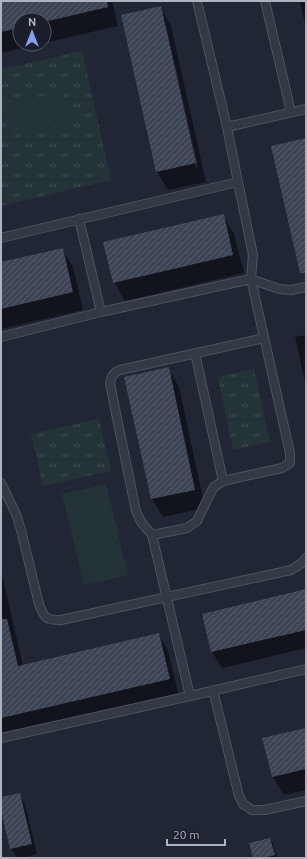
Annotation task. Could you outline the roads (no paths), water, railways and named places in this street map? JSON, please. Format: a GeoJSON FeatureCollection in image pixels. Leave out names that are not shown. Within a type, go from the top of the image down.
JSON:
{"type":"FeatureCollection","features":[{"type":"Feature","properties":{"kind":"lane"},"geometry":{"type":"LineString","coordinates":[[152,535],[187,528],[197,521],[214,487],[223,481],[282,468],[290,463],[290,453],[251,279],[253,255],[227,127],[197,1]]}},
{"type":"Feature","properties":{"kind":"lane"},"geometry":{"type":"LineString","coordinates":[[266,1],[291,112]]}},
{"type":"Feature","properties":{"kind":"lane"},"geometry":{"type":"LineString","coordinates":[[227,127],[306,109]]}},
{"type":"Feature","properties":{"kind":"lane"},"geometry":{"type":"LineString","coordinates":[[1,238],[238,182]]}},
{"type":"Feature","properties":{"kind":"lane"},"geometry":{"type":"LineString","coordinates":[[79,220],[101,312]]}},
{"type":"Feature","properties":{"kind":"lane"},"geometry":{"type":"LineString","coordinates":[[1,337],[101,312],[251,279],[279,289],[291,290],[306,287]]}},
{"type":"Feature","properties":{"kind":"lane"},"geometry":{"type":"LineString","coordinates":[[190,696],[152,535],[136,511],[110,384],[111,378],[114,373],[120,370],[264,338]]}},
{"type":"Feature","properties":{"kind":"lane"},"geometry":{"type":"LineString","coordinates":[[195,353],[223,481]]}},
{"type":"Feature","properties":{"kind":"lane"},"geometry":{"type":"LineString","coordinates":[[1,482],[20,524],[42,614],[50,620],[61,620],[291,570],[302,563],[306,558]]}},
{"type":"Feature","properties":{"kind":"lane"},"geometry":{"type":"LineString","coordinates":[[1,738],[306,669]]}},
{"type":"Feature","properties":{"kind":"lane"},"geometry":{"type":"LineString","coordinates":[[213,690],[239,796],[243,804],[252,810],[265,810],[306,801]]}}]}
